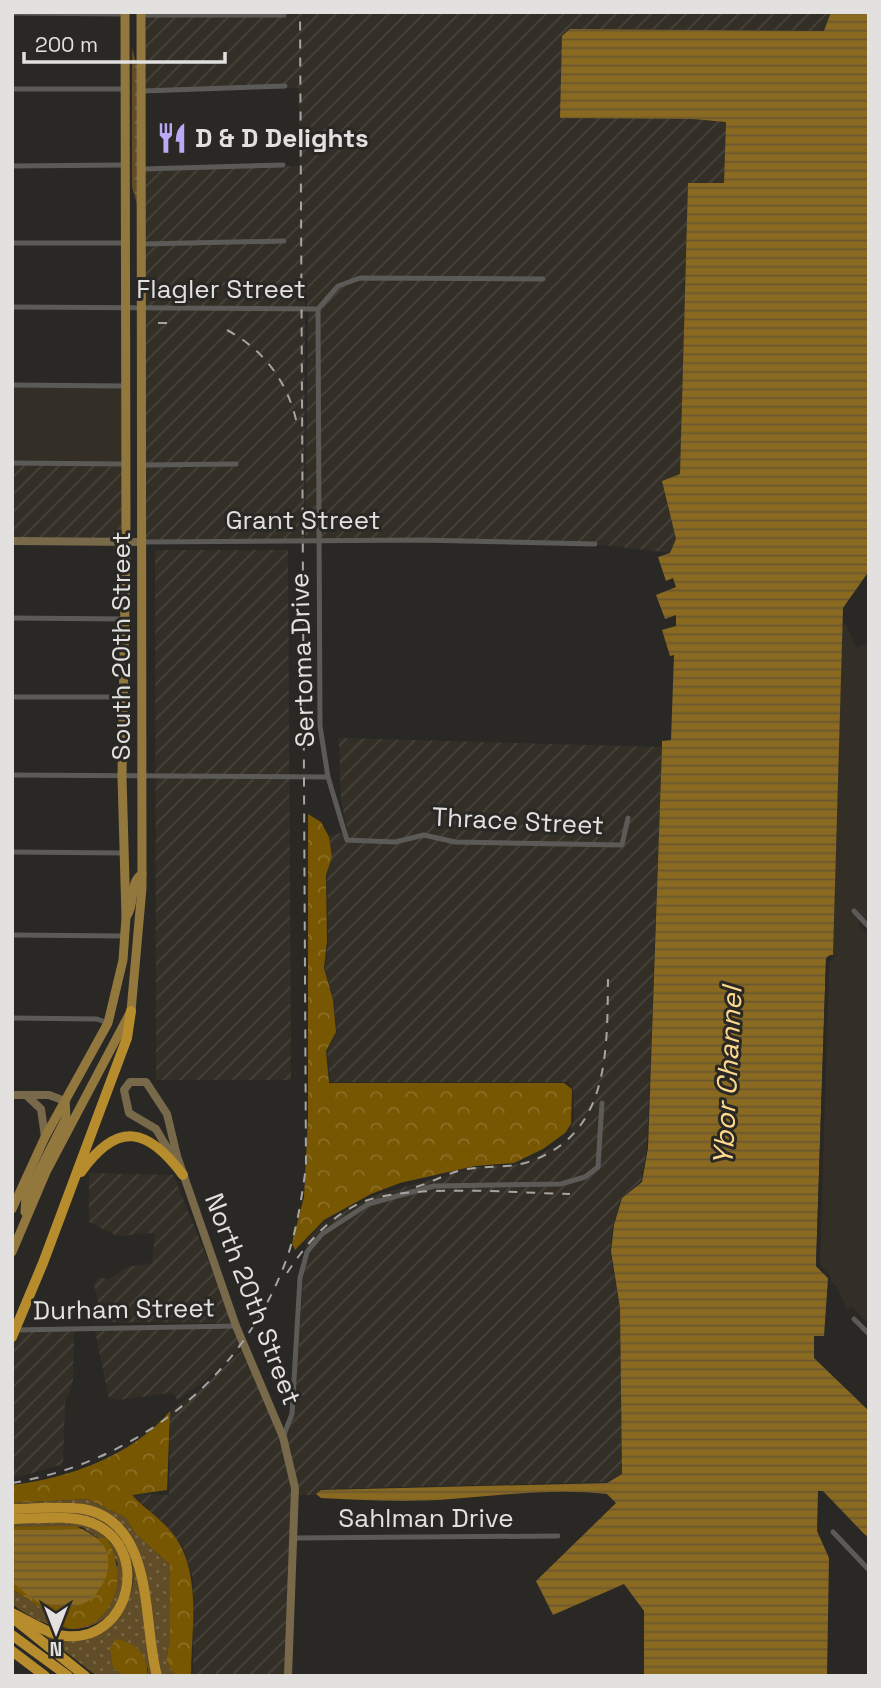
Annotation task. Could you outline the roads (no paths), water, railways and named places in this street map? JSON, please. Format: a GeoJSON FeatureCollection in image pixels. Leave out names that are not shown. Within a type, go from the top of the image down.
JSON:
{"type":"FeatureCollection","features":[{"type":"Feature","properties":{"kind":"highway"},"geometry":{"type":"LineString","coordinates":[[12,1337],[75,1181],[127,1038],[131,1011]]}},
{"type":"Feature","properties":{"kind":"highway"},"geometry":{"type":"LineString","coordinates":[[75,1181],[104,1145],[131,1136],[156,1144],[183,1175]]}},
{"type":"Feature","properties":{"kind":"highway"},"geometry":{"type":"LineString","coordinates":[[12,1509],[85,1509],[120,1528],[137,1560],[156,1676]]}},
{"type":"Feature","properties":{"kind":"highway"},"geometry":{"type":"LineString","coordinates":[[12,1519],[74,1519],[96,1525],[120,1547],[127,1562],[129,1579],[126,1595],[118,1611],[99,1629],[87,1633],[58,1634],[12,1615]]}},
{"type":"Feature","properties":{"kind":"highway"},"geometry":{"type":"LineString","coordinates":[[12,1615],[85,1676]]}},
{"type":"Feature","properties":{"kind":"highway"},"geometry":{"type":"LineString","coordinates":[[12,1634],[68,1676]]}},
{"type":"Feature","properties":{"kind":"highway"},"geometry":{"type":"LineString","coordinates":[[12,1651],[45,1676]]}},
{"type":"Feature","properties":{"kind":"main road","name":"South 20th Street"},"geometry":{"type":"LineString","coordinates":[[12,1209],[46,1137],[108,1023],[121,977],[125,936],[122,777],[126,540],[125,13]]}},
{"type":"Feature","properties":{"kind":"main road","name":"South 20th Street"},"geometry":{"type":"LineString","coordinates":[[12,1252],[25,1218],[131,1011],[142,874],[144,465],[141,13]]}},
{"type":"Feature","properties":{"kind":"main road"},"geometry":{"type":"LineString","coordinates":[[126,917],[133,908],[133,886],[142,874]]}},
{"type":"Feature","properties":{"kind":"main road"},"geometry":{"type":"LineString","coordinates":[[25,1218],[26,1198],[66,1118],[65,1101]]}},
{"type":"Feature","properties":{"kind":"street"},"geometry":{"type":"LineString","coordinates":[[12,13],[125,13]]}},
{"type":"Feature","properties":{"kind":"street"},"geometry":{"type":"LineString","coordinates":[[141,13],[284,15]]}},
{"type":"Feature","properties":{"kind":"street"},"geometry":{"type":"LineString","coordinates":[[143,91],[285,86]]}},
{"type":"Feature","properties":{"kind":"street"},"geometry":{"type":"LineString","coordinates":[[12,89],[125,89]]}},
{"type":"Feature","properties":{"kind":"street"},"geometry":{"type":"LineString","coordinates":[[142,169],[284,164]]}},
{"type":"Feature","properties":{"kind":"street"},"geometry":{"type":"LineString","coordinates":[[12,166],[124,165]]}},
{"type":"Feature","properties":{"kind":"street"},"geometry":{"type":"LineString","coordinates":[[142,244],[284,241]]}},
{"type":"Feature","properties":{"kind":"street"},"geometry":{"type":"LineString","coordinates":[[12,243],[124,243]]}},
{"type":"Feature","properties":{"kind":"street","name":"Flagler Street"},"geometry":{"type":"LineString","coordinates":[[12,307],[318,309],[338,286],[360,278],[543,279]]}},
{"type":"Feature","properties":{"kind":"street","name":"Sertoma Drive"},"geometry":{"type":"LineString","coordinates":[[318,309],[317,541],[320,726],[328,777]]}},
{"type":"Feature","properties":{"kind":"street"},"geometry":{"type":"LineString","coordinates":[[12,385],[124,386]]}},
{"type":"Feature","properties":{"kind":"street"},"geometry":{"type":"LineString","coordinates":[[12,463],[124,464]]}},
{"type":"Feature","properties":{"kind":"street"},"geometry":{"type":"LineString","coordinates":[[144,465],[236,464]]}},
{"type":"Feature","properties":{"kind":"street","name":"Grant Street"},"geometry":{"type":"LineString","coordinates":[[12,541],[526,541],[595,544]]}},
{"type":"Feature","properties":{"kind":"street"},"geometry":{"type":"LineString","coordinates":[[12,618],[125,618]]}},
{"type":"Feature","properties":{"kind":"street"},"geometry":{"type":"LineString","coordinates":[[12,697],[125,697]]}},
{"type":"Feature","properties":{"kind":"street"},"geometry":{"type":"LineString","coordinates":[[12,775],[328,777]]}},
{"type":"Feature","properties":{"kind":"street","name":"Thrace Street"},"geometry":{"type":"LineString","coordinates":[[328,777],[347,840],[395,842],[424,835],[455,842],[622,845],[628,818]]}},
{"type":"Feature","properties":{"kind":"street"},"geometry":{"type":"LineString","coordinates":[[12,852],[124,853]]}},
{"type":"Feature","properties":{"kind":"street"},"geometry":{"type":"LineString","coordinates":[[854,911],[869,927]]}},
{"type":"Feature","properties":{"kind":"street"},"geometry":{"type":"LineString","coordinates":[[12,935],[125,936]]}},
{"type":"Feature","properties":{"kind":"street"},"geometry":{"type":"LineString","coordinates":[[12,1018],[97,1019],[108,1023]]}},
{"type":"Feature","properties":{"kind":"street","name":"North 20th Street"},"geometry":{"type":"LineString","coordinates":[[183,1175],[156,1129],[129,1113],[124,1090],[130,1082],[146,1082],[167,1114],[183,1175],[236,1326],[284,1437],[295,1488],[288,1676]]}},
{"type":"Feature","properties":{"kind":"street"},"geometry":{"type":"LineString","coordinates":[[12,1095],[50,1095],[65,1101]]}},
{"type":"Feature","properties":{"kind":"street"},"geometry":{"type":"LineString","coordinates":[[26,1095],[43,1113],[46,1137]]}},
{"type":"Feature","properties":{"kind":"street"},"geometry":{"type":"LineString","coordinates":[[284,1437],[292,1414],[300,1278],[307,1252],[322,1234],[368,1204],[434,1186],[561,1184],[585,1177],[598,1167],[602,1104]]}},
{"type":"Feature","properties":{"kind":"street"},"geometry":{"type":"LineString","coordinates":[[855,1319],[869,1334]]}},
{"type":"Feature","properties":{"kind":"street","name":"Durham Street"},"geometry":{"type":"LineString","coordinates":[[12,1330],[236,1326]]}},
{"type":"Feature","properties":{"kind":"street"},"geometry":{"type":"LineString","coordinates":[[832,1532],[869,1570]]}},
{"type":"Feature","properties":{"kind":"street","name":"Sahlman Drive"},"geometry":{"type":"LineString","coordinates":[[295,1538],[558,1536]]}},
{"type":"Feature","properties":{"kind":"water","name":"Ybor Channel"},"geometry":{"type":"Polygon","coordinates":[[[831,12],[869,12],[869,571],[843,608],[833,955],[826,959],[816,1266],[828,1278],[824,1336],[814,1336],[814,1358],[869,1411],[869,1539],[823,1491],[818,1491],[817,1531],[829,1558],[827,1676],[644,1676],[644,1611],[624,1584],[553,1615],[536,1581],[616,1503],[607,1494],[549,1492],[402,1501],[321,1498],[316,1494],[321,1490],[607,1483],[622,1474],[620,1308],[611,1251],[614,1225],[622,1198],[642,1182],[648,1148],[662,741],[671,740],[674,655],[670,656],[662,630],[676,626],[676,615],[665,619],[656,595],[676,587],[673,578],[666,581],[658,557],[670,553],[676,539],[662,481],[680,474],[688,183],[724,183],[726,122],[693,119],[560,118],[562,36],[570,29],[824,31],[831,12]]]}},
{"type":"Feature","properties":{"kind":"water"},"geometry":{"type":"Polygon","coordinates":[[[82,1529],[102,1543],[108,1558],[103,1584],[91,1599],[76,1606],[42,1603],[31,1598],[12,1582],[12,1530],[82,1529]]]}},
{"type":"Feature","properties":{"kind":"railway"},"geometry":{"type":"LineString","coordinates":[[12,1483],[56,1473],[98,1457],[138,1437],[175,1412],[208,1382],[237,1349],[262,1312],[282,1271],[297,1219],[306,1167],[300,12]]}},
{"type":"Feature","properties":{"kind":"railway"},"geometry":{"type":"LineString","coordinates":[[158,323],[168,323]]}},
{"type":"Feature","properties":{"kind":"railway"},"geometry":{"type":"LineString","coordinates":[[227,330],[263,357],[281,381],[297,424]]}},
{"type":"Feature","properties":{"kind":"railway"},"geometry":{"type":"LineString","coordinates":[[416,1187],[460,1170],[525,1163],[553,1151],[574,1134],[588,1113],[598,1089],[604,1062],[608,979]]}},
{"type":"Feature","properties":{"kind":"railway"},"geometry":{"type":"LineString","coordinates":[[287,1273],[310,1242],[328,1224],[348,1209],[380,1197],[433,1191],[570,1194]]}},
{"type":"Feature","properties":{"kind":"place","name":"D & D Delights"},"geometry":{"type":"Point","coordinates":[172,138]}}]}
